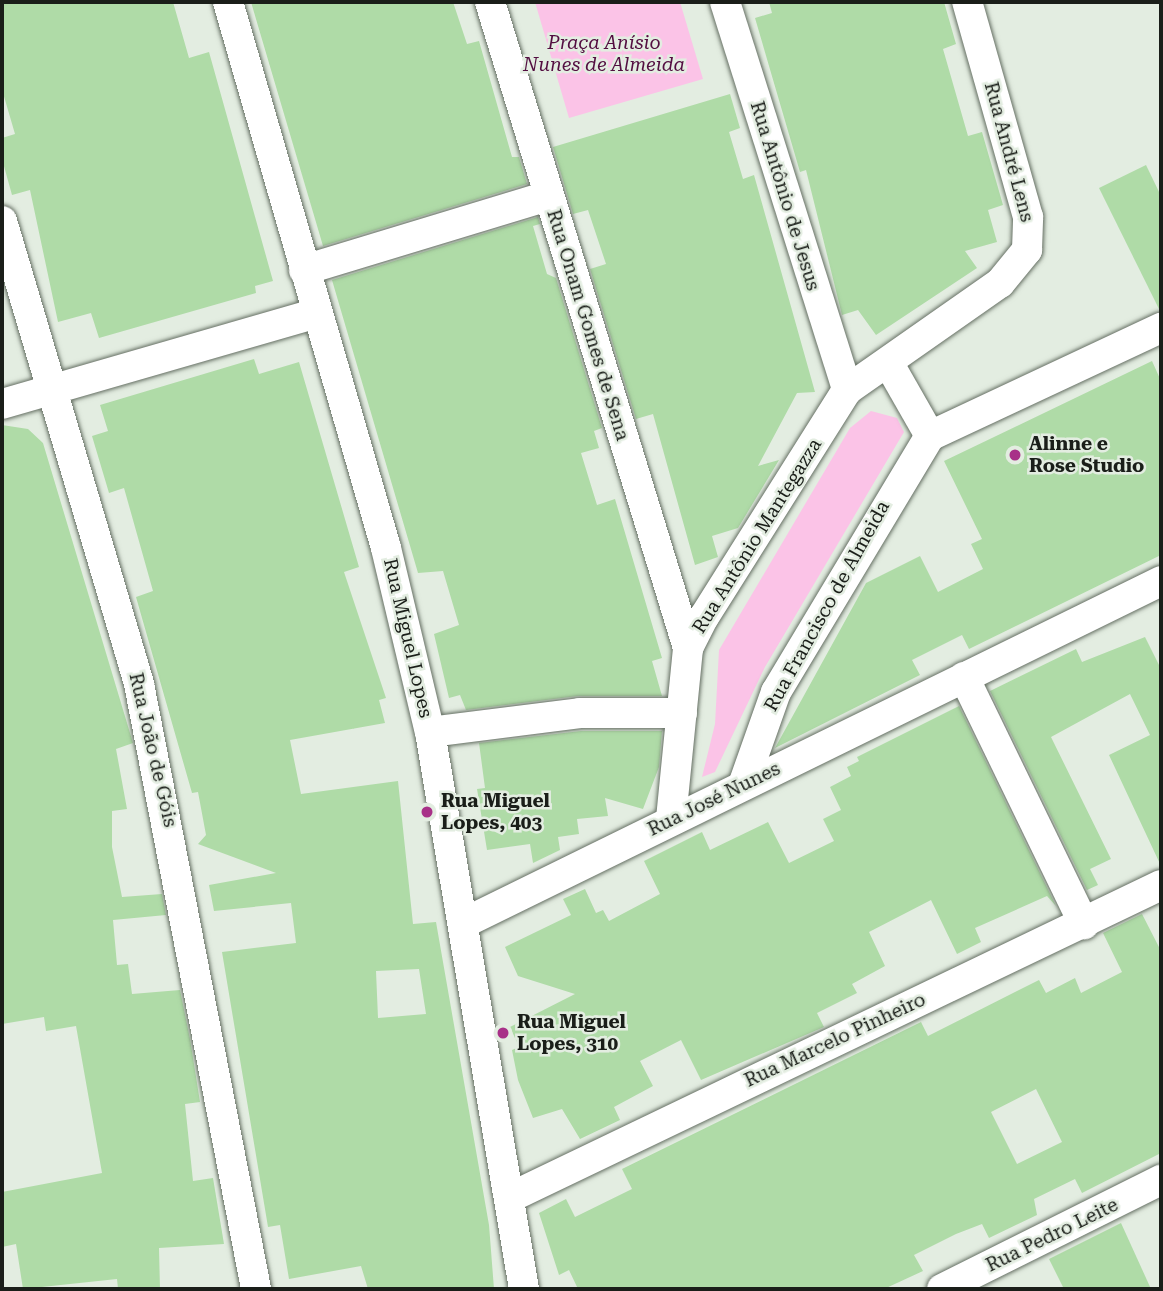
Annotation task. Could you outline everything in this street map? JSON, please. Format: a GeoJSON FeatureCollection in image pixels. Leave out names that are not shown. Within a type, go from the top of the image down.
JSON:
{"type":"FeatureCollection","features":[{"type":"Feature","properties":{"kind":"street","name":"Rua Miguel Lopes"},"geometry":{"type":"LineString","coordinates":[[228,2],[386,548],[430,732],[466,922],[524,1289]]}},
{"type":"Feature","properties":{"kind":"street","name":"Rua Onam Gomes de Sena"},"geometry":{"type":"LineString","coordinates":[[490,2],[547,196],[688,648]]}},
{"type":"Feature","properties":{"kind":"street","name":"Rua Antônio de Jesus"},"geometry":{"type":"LineString","coordinates":[[725,2],[847,390]]}},
{"type":"Feature","properties":{"kind":"street","name":"Rua André Lens"},"geometry":{"type":"LineString","coordinates":[[889,364],[1000,283],[1027,250],[1028,217],[967,2]]}},
{"type":"Feature","properties":{"kind":"street"},"geometry":{"type":"LineString","coordinates":[[304,270],[547,196]]}},
{"type":"Feature","properties":{"kind":"street","name":"Rua João de Góis"},"geometry":{"type":"LineString","coordinates":[[2,221],[54,389],[139,684],[256,1289]]}},
{"type":"Feature","properties":{"kind":"street"},"geometry":{"type":"LineString","coordinates":[[2,404],[317,313]]}},
{"type":"Feature","properties":{"kind":"street"},"geometry":{"type":"LineString","coordinates":[[889,364],[930,436],[1161,328]]}},
{"type":"Feature","properties":{"kind":"street","name":"Rua Antônio Mantegazza"},"geometry":{"type":"LineString","coordinates":[[670,819],[688,648],[847,390],[889,364]]}},
{"type":"Feature","properties":{"kind":"street","name":"Rua Francisco de Almeida"},"geometry":{"type":"LineString","coordinates":[[743,785],[776,692],[930,436]]}},
{"type":"Feature","properties":{"kind":"street","name":"Rua José Nunes"},"geometry":{"type":"LineString","coordinates":[[466,922],[670,819],[1161,581]]}},
{"type":"Feature","properties":{"kind":"street"},"geometry":{"type":"LineString","coordinates":[[964,677],[1084,924]]}},
{"type":"Feature","properties":{"kind":"street"},"geometry":{"type":"LineString","coordinates":[[430,732],[580,713],[682,712]]}},
{"type":"Feature","properties":{"kind":"street","name":"Rua Marcelo Pinheiro"},"geometry":{"type":"LineString","coordinates":[[509,1198],[1161,885]]}},
{"type":"Feature","properties":{"kind":"street","name":"Rua Pedro Leite"},"geometry":{"type":"LineString","coordinates":[[942,1289],[1161,1180]]}},
{"type":"Feature","properties":{"kind":"green space","name":"Praça Anísio Nunes de Almeida"},"geometry":{"type":"Polygon","coordinates":[[[535,2],[680,2],[703,79],[569,118],[535,2]]]}},
{"type":"Feature","properties":{"kind":"green space"},"geometry":{"type":"Polygon","coordinates":[[[871,411],[897,418],[904,432],[765,667],[715,772],[702,777],[715,724],[719,650],[850,428],[871,411]]]}},
{"type":"Feature","properties":{"kind":"building"},"geometry":{"type":"Polygon","coordinates":[[[2,2],[173,2],[189,58],[209,52],[273,281],[255,286],[256,293],[99,338],[91,313],[58,322],[30,190],[12,195],[2,159],[2,138],[15,134],[3,93],[2,2]]]}},
{"type":"Feature","properties":{"kind":"building"},"geometry":{"type":"Polygon","coordinates":[[[251,2],[453,2],[467,44],[479,41],[512,157],[519,157],[527,184],[323,246],[251,2]]]}},
{"type":"Feature","properties":{"kind":"building"},"geometry":{"type":"Polygon","coordinates":[[[769,2],[944,2],[956,44],[943,49],[968,136],[982,132],[1003,205],[988,210],[997,242],[965,251],[977,268],[876,335],[858,310],[842,315],[806,170],[800,172],[755,18],[772,13],[769,2]]]}},
{"type":"Feature","properties":{"kind":"building"},"geometry":{"type":"Polygon","coordinates":[[[730,94],[740,128],[729,132],[743,179],[754,175],[815,392],[797,393],[758,466],[779,460],[738,528],[712,536],[718,557],[695,565],[653,414],[636,419],[590,269],[606,264],[588,210],[573,214],[553,147],[730,94]]]}},
{"type":"Feature","properties":{"kind":"building"},"geometry":{"type":"Polygon","coordinates":[[[1146,165],[1161,196],[1160,311],[1099,188],[1146,165]]]}},
{"type":"Feature","properties":{"kind":"building"},"geometry":{"type":"Polygon","coordinates":[[[538,217],[540,224],[533,226],[547,274],[556,278],[602,428],[594,431],[599,448],[581,453],[597,505],[615,499],[662,658],[652,661],[662,696],[578,696],[466,710],[460,695],[449,698],[434,634],[459,625],[443,571],[418,573],[332,280],[538,217]]]}},
{"type":"Feature","properties":{"kind":"building"},"geometry":{"type":"Polygon","coordinates":[[[254,359],[259,374],[299,362],[359,567],[344,572],[386,698],[379,700],[385,723],[290,740],[301,794],[398,781],[413,924],[436,922],[489,1225],[494,1289],[368,1289],[361,1266],[289,1279],[280,1225],[268,1227],[222,952],[296,943],[291,903],[214,911],[209,885],[276,873],[198,844],[206,835],[198,792],[192,793],[136,597],[153,591],[124,488],[109,493],[92,436],[108,431],[100,405],[254,359]],[[419,969],[376,971],[378,1018],[426,1014],[419,969]]]}},
{"type":"Feature","properties":{"kind":"building"},"geometry":{"type":"Polygon","coordinates":[[[1152,361],[1161,381],[1161,555],[969,649],[962,635],[912,660],[920,675],[775,748],[866,583],[920,556],[938,592],[983,569],[971,544],[982,539],[944,461],[1152,361]]]}},
{"type":"Feature","properties":{"kind":"building"},"geometry":{"type":"Polygon","coordinates":[[[2,425],[28,429],[43,443],[133,743],[116,749],[127,809],[112,811],[112,847],[122,897],[162,894],[166,915],[113,920],[117,965],[128,964],[132,994],[180,990],[190,1039],[200,1102],[185,1104],[193,1181],[213,1178],[224,1244],[159,1248],[160,1289],[118,1289],[117,1279],[23,1289],[16,1244],[2,1247],[2,1192],[102,1173],[76,1026],[46,1031],[44,1017],[2,1024],[2,425]]]}},
{"type":"Feature","properties":{"kind":"building"},"geometry":{"type":"Polygon","coordinates":[[[1145,637],[1161,669],[1161,866],[1109,755],[1150,735],[1130,694],[1051,737],[1111,859],[1090,869],[1098,885],[1087,890],[990,691],[1076,649],[1082,662],[1145,637]]]}},
{"type":"Feature","properties":{"kind":"building"},"geometry":{"type":"Polygon","coordinates":[[[959,706],[1056,906],[1047,896],[975,928],[981,942],[957,954],[931,900],[869,932],[885,966],[852,984],[857,993],[817,1013],[824,1027],[701,1080],[681,1040],[640,1061],[653,1086],[614,1107],[620,1120],[580,1139],[562,1109],[533,1118],[518,1080],[512,1050],[519,1047],[510,1027],[575,994],[518,976],[505,947],[571,915],[563,899],[585,889],[596,913],[603,910],[609,921],[660,894],[644,861],[702,832],[710,850],[768,822],[789,863],[834,841],[823,819],[841,810],[830,787],[851,776],[847,767],[859,761],[857,757],[959,706]]]}},
{"type":"Feature","properties":{"kind":"building"},"geometry":{"type":"Polygon","coordinates":[[[581,731],[662,731],[659,767],[643,809],[605,798],[608,816],[577,819],[579,834],[558,837],[560,850],[533,863],[530,844],[487,850],[477,789],[485,788],[479,743],[581,731]]]}},
{"type":"Feature","properties":{"kind":"building"},"geometry":{"type":"Polygon","coordinates":[[[1142,914],[1161,951],[1161,1153],[1082,1193],[1075,1179],[1034,1199],[1037,1215],[989,1238],[982,1224],[956,1234],[914,1255],[923,1271],[884,1289],[578,1289],[569,1270],[559,1275],[539,1213],[566,1199],[575,1217],[632,1189],[622,1169],[921,1022],[928,1036],[1039,980],[1046,993],[1075,978],[1081,993],[1122,972],[1103,933],[1142,914]],[[1036,1089],[991,1112],[1017,1164],[1062,1142],[1036,1089]]]}},
{"type":"Feature","properties":{"kind":"building"},"geometry":{"type":"Polygon","coordinates":[[[1121,1223],[1151,1289],[1064,1289],[1049,1259],[1121,1223]]]}},
{"type":"Feature","properties":{"kind":"place","name":"Alinne e Rose Studio"},"geometry":{"type":"Point","coordinates":[1015,455]}},
{"type":"Feature","properties":{"kind":"place","name":"Rua Miguel Lopes, 403"},"geometry":{"type":"Point","coordinates":[427,812]}},
{"type":"Feature","properties":{"kind":"place","name":"Rua Miguel Lopes, 310"},"geometry":{"type":"Point","coordinates":[503,1033]}}]}
